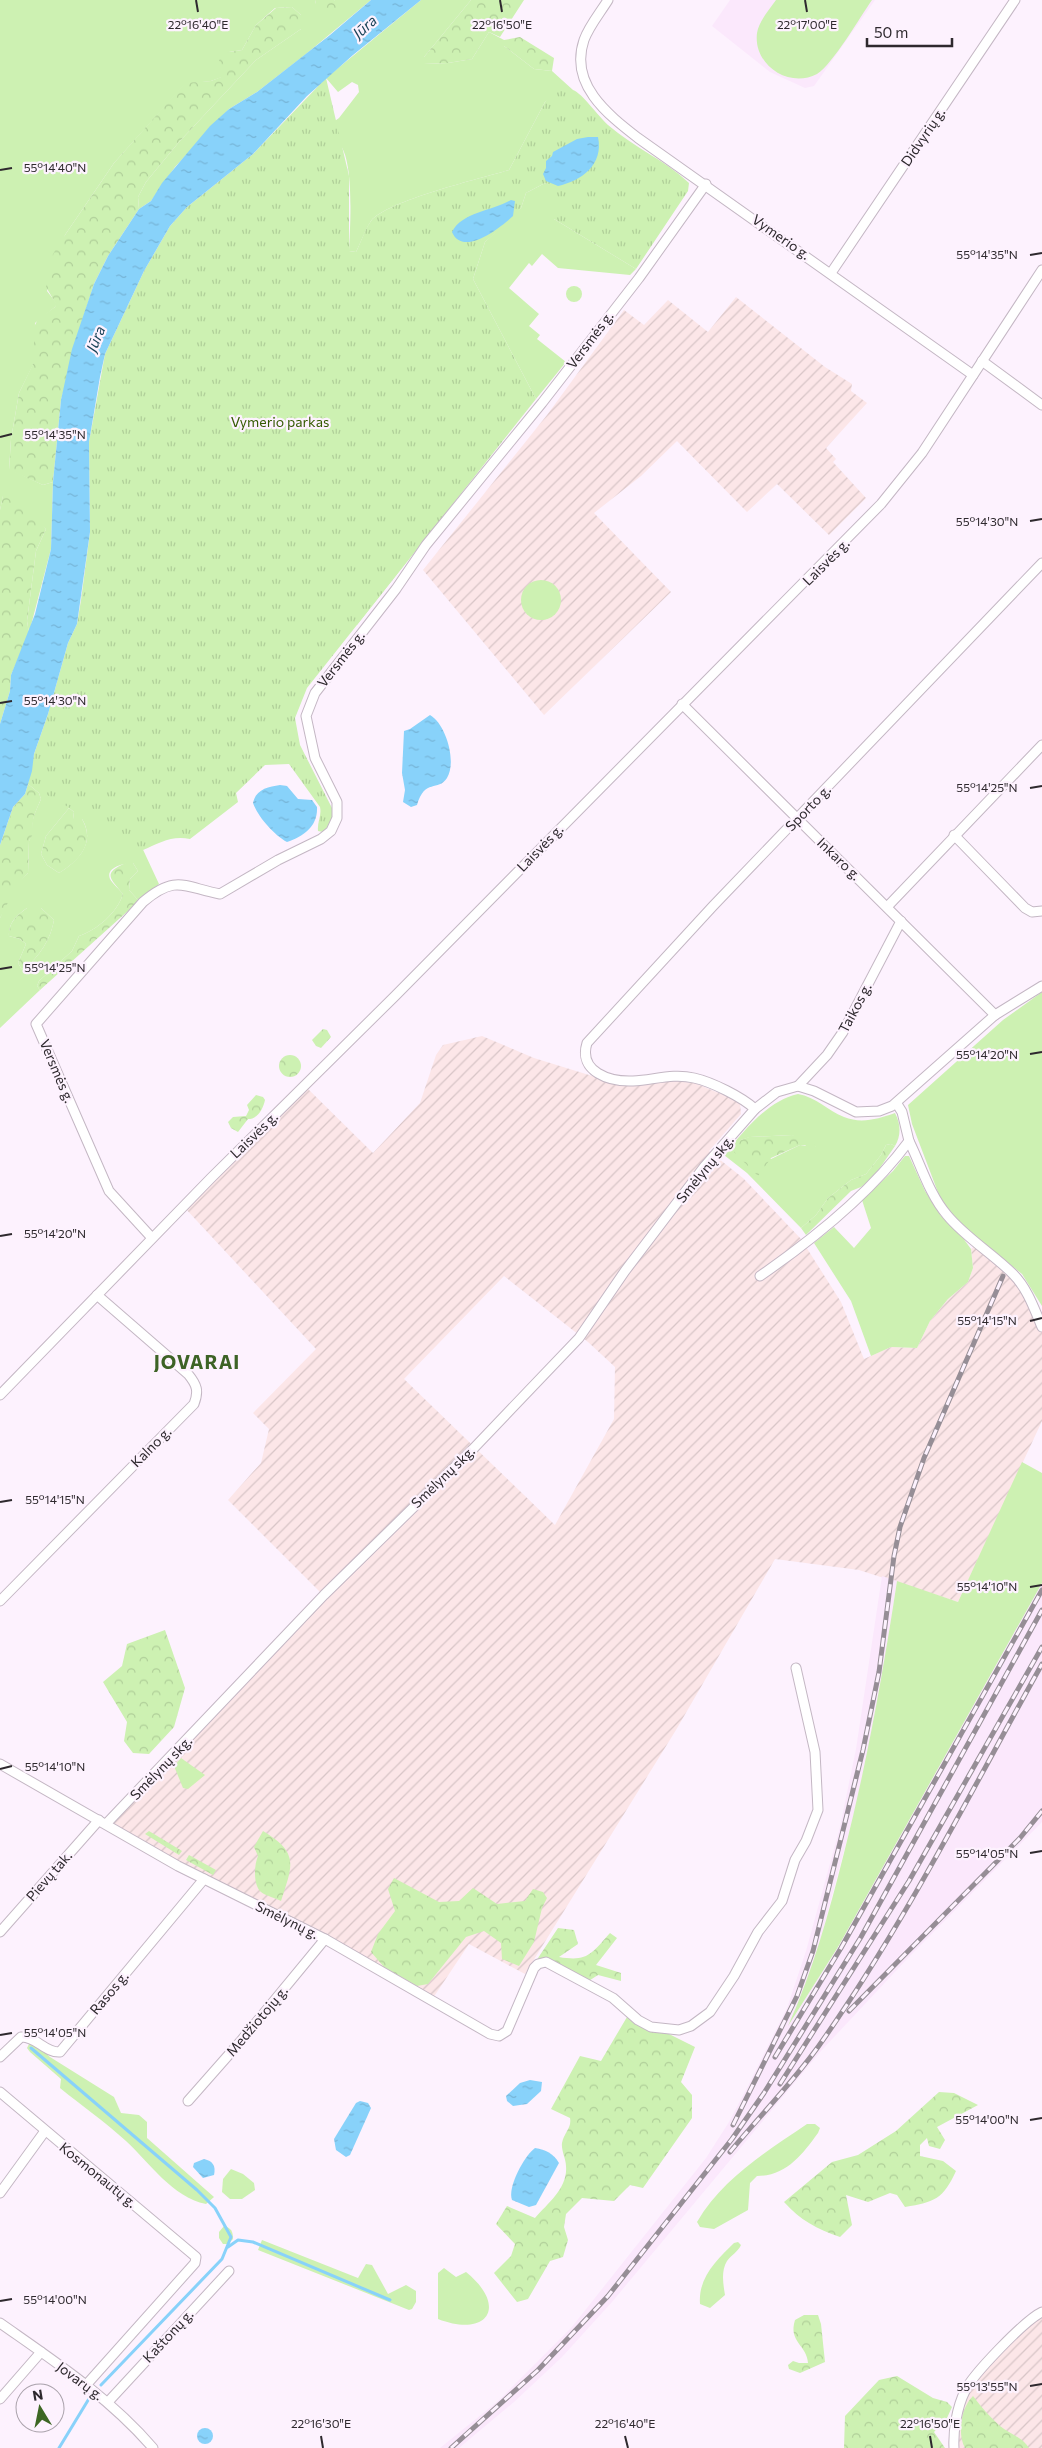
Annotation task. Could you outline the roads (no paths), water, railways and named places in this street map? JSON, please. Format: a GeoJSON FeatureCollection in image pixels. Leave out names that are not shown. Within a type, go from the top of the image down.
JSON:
{"type":"FeatureCollection","features":[{"type":"Feature","properties":{"kind":"street","name":"Vymerio g."},"geometry":{"type":"LineString","coordinates":[[608,0],[588,31],[582,49],[581,70],[592,96],[624,128],[706,184],[973,375]]}},
{"type":"Feature","properties":{"kind":"street","name":"Didvyrių g."},"geometry":{"type":"LineString","coordinates":[[831,273],[1015,0]]}},
{"type":"Feature","properties":{"kind":"street","name":"Versmės g."},"geometry":{"type":"LineString","coordinates":[[152,1238],[109,1191],[36,1024],[143,902],[155,892],[170,885],[180,884],[220,894],[278,860],[321,840],[331,831],[337,818],[337,802],[315,758],[306,716],[315,693],[396,589],[426,545],[542,403],[639,278],[706,184]]}},
{"type":"Feature","properties":{"kind":"street","name":"Laisvės g."},"geometry":{"type":"LineString","coordinates":[[0,1395],[152,1238],[395,996],[881,504],[922,453],[1042,270]]}},
{"type":"Feature","properties":{"kind":"street"},"geometry":{"type":"LineString","coordinates":[[982,361],[1042,404]]}},
{"type":"Feature","properties":{"kind":"street","name":"Sporto g."},"geometry":{"type":"LineString","coordinates":[[755,1109],[746,1101],[695,1078],[663,1077],[632,1081],[616,1079],[590,1068],[585,1059],[587,1043],[797,819],[1042,563]]}},
{"type":"Feature","properties":{"kind":"street","name":"Inkaro g."},"geometry":{"type":"LineString","coordinates":[[682,704],[995,1016]]}},
{"type":"Feature","properties":{"kind":"street"},"geometry":{"type":"LineString","coordinates":[[887,907],[1042,744]]}},
{"type":"Feature","properties":{"kind":"street"},"geometry":{"type":"LineString","coordinates":[[954,835],[1025,908],[1032,912],[1042,911]]}},
{"type":"Feature","properties":{"kind":"street","name":"Taikos g."},"geometry":{"type":"LineString","coordinates":[[798,1086],[827,1055],[843,1032],[901,921]]}},
{"type":"Feature","properties":{"kind":"street"},"geometry":{"type":"LineString","coordinates":[[798,1086],[814,1090],[856,1112],[879,1112],[897,1104],[995,1016],[1042,986]]}},
{"type":"Feature","properties":{"kind":"street","name":"Smėlynų skg."},"geometry":{"type":"LineString","coordinates":[[102,1822],[324,1595],[474,1449],[579,1338],[625,1271],[704,1167],[755,1109],[777,1092],[798,1086]]}},
{"type":"Feature","properties":{"kind":"street"},"geometry":{"type":"LineString","coordinates":[[897,1104],[904,1117],[909,1141],[934,1196],[945,1214],[1014,1274],[1028,1294],[1042,1327]]}},
{"type":"Feature","properties":{"kind":"street"},"geometry":{"type":"LineString","coordinates":[[760,1276],[813,1237],[872,1184],[909,1141]]}},
{"type":"Feature","properties":{"kind":"street","name":"Kalno g."},"geometry":{"type":"LineString","coordinates":[[0,1601],[194,1404],[198,1394],[194,1382],[188,1374],[97,1295]]}},
{"type":"Feature","properties":{"kind":"street","name":"Smėlynų g."},"geometry":{"type":"LineString","coordinates":[[0,1764],[204,1879],[325,1939],[456,2016],[496,2036],[503,2035],[507,2031],[534,1968],[538,1964],[546,1962],[554,1964],[591,1984],[613,1998],[638,2020],[651,2027],[679,2030],[691,2026],[710,2012],[734,1976],[758,1932],[782,1901],[795,1860],[806,1841],[818,1810],[814,1752],[796,1668]]}},
{"type":"Feature","properties":{"kind":"street","name":"Pievų tak."},"geometry":{"type":"LineString","coordinates":[[0,1932],[102,1822]]}},
{"type":"Feature","properties":{"kind":"street","name":"Rasos g."},"geometry":{"type":"LineString","coordinates":[[0,2057],[21,2037],[28,2037],[49,2050],[60,2052],[178,1913],[204,1879]]}},
{"type":"Feature","properties":{"kind":"street","name":"Medžiotojų g."},"geometry":{"type":"LineString","coordinates":[[188,2101],[240,2042],[325,1939]]}},
{"type":"Feature","properties":{"kind":"street","name":"Kosmonautų g."},"geometry":{"type":"LineString","coordinates":[[0,2092],[196,2257]]}},
{"type":"Feature","properties":{"kind":"street"},"geometry":{"type":"LineString","coordinates":[[0,2193],[45,2131]]}},
{"type":"Feature","properties":{"kind":"street","name":"Kaštonų g."},"geometry":{"type":"LineString","coordinates":[[88,2384],[195,2263],[196,2257]]}},
{"type":"Feature","properties":{"kind":"street","name":"Kaštonų g."},"geometry":{"type":"LineString","coordinates":[[108,2402],[229,2271]]}},
{"type":"Feature","properties":{"kind":"street"},"geometry":{"type":"LineString","coordinates":[[954,2448],[954,2433],[965,2390],[1008,2339],[1042,2312]]}},
{"type":"Feature","properties":{"kind":"street","name":"Jovarų g."},"geometry":{"type":"LineString","coordinates":[[0,2322],[88,2384],[153,2448]]}},
{"type":"Feature","properties":{"kind":"street"},"geometry":{"type":"LineString","coordinates":[[0,2399],[41,2352]]}},
{"type":"Feature","properties":{"kind":"water","name":"Jūra"},"geometry":{"type":"Polygon","coordinates":[[[371,0],[421,0],[353,55],[307,96],[253,154],[187,207],[170,226],[144,271],[105,354],[89,442],[90,532],[77,624],[68,643],[48,714],[34,754],[32,771],[25,794],[13,807],[0,845],[0,724],[10,691],[11,675],[35,614],[51,549],[53,482],[61,400],[72,349],[94,284],[108,256],[139,209],[151,201],[162,183],[210,126],[229,109],[257,92],[330,35],[371,0]]]}},
{"type":"Feature","properties":{"kind":"water"},"geometry":{"type":"Polygon","coordinates":[[[598,137],[599,147],[598,156],[589,170],[567,184],[558,186],[546,181],[543,174],[546,168],[546,161],[552,156],[553,152],[577,139],[598,137]]]}},
{"type":"Feature","properties":{"kind":"water"},"geometry":{"type":"Polygon","coordinates":[[[511,200],[515,201],[513,216],[482,238],[464,242],[457,239],[452,232],[457,225],[470,216],[511,200]]]}},
{"type":"Feature","properties":{"kind":"water"},"geometry":{"type":"Polygon","coordinates":[[[430,715],[441,726],[445,735],[450,753],[450,771],[443,782],[424,791],[417,805],[411,807],[403,802],[405,790],[402,773],[404,731],[430,715]]]}},
{"type":"Feature","properties":{"kind":"water"},"geometry":{"type":"Polygon","coordinates":[[[280,785],[287,786],[298,799],[312,800],[317,807],[315,820],[309,829],[299,837],[287,842],[267,825],[253,803],[260,792],[280,785]]]}},
{"type":"Feature","properties":{"kind":"water"},"geometry":{"type":"Polygon","coordinates":[[[530,2080],[542,2082],[541,2091],[527,2104],[513,2106],[507,2101],[506,2096],[520,2083],[530,2080]]]}},
{"type":"Feature","properties":{"kind":"water"},"geometry":{"type":"Polygon","coordinates":[[[360,2101],[368,2103],[371,2108],[350,2155],[346,2157],[336,2150],[334,2139],[356,2103],[360,2101]]]}},
{"type":"Feature","properties":{"kind":"water"},"geometry":{"type":"Polygon","coordinates":[[[535,2148],[549,2152],[559,2163],[536,2205],[529,2207],[512,2200],[511,2194],[518,2172],[526,2157],[535,2148]]]}},
{"type":"Feature","properties":{"kind":"water"},"geometry":{"type":"Polygon","coordinates":[[[204,2159],[212,2163],[215,2172],[214,2175],[203,2178],[193,2167],[194,2163],[204,2159]]]}},
{"type":"Feature","properties":{"kind":"water"},"geometry":{"type":"Polygon","coordinates":[[[205,2428],[213,2436],[205,2444],[197,2436],[205,2428]]]}},
{"type":"Feature","properties":{"kind":"waterway"},"geometry":{"type":"LineString","coordinates":[[31,2048],[197,2190],[215,2208],[231,2237],[222,2259],[101,2385]]}},
{"type":"Feature","properties":{"kind":"waterway"},"geometry":{"type":"LineString","coordinates":[[228,2247],[238,2240],[253,2242],[390,2300]]}},
{"type":"Feature","properties":{"kind":"waterway"},"geometry":{"type":"LineString","coordinates":[[59,2448],[90,2397]]}},
{"type":"Feature","properties":{"kind":"railway"},"geometry":{"type":"LineString","coordinates":[[733,2125],[797,1996],[813,1951],[863,1750],[879,1672],[894,1556],[900,1527],[924,1458],[1003,1276]]}},
{"type":"Feature","properties":{"kind":"railway"},"geometry":{"type":"LineString","coordinates":[[775,2057],[841,1948],[1042,1590]]}},
{"type":"Feature","properties":{"kind":"railway"},"geometry":{"type":"LineString","coordinates":[[451,2448],[538,2370],[608,2296],[732,2139],[764,2093],[861,1937],[1042,1610]]}},
{"type":"Feature","properties":{"kind":"railway"},"geometry":{"type":"LineString","coordinates":[[780,2084],[909,1881],[1042,1647]]}},
{"type":"Feature","properties":{"kind":"railway"},"geometry":{"type":"LineString","coordinates":[[730,2152],[818,2047],[879,1955],[935,1859],[1042,1664]]}},
{"type":"Feature","properties":{"kind":"railway"},"geometry":{"type":"LineString","coordinates":[[849,2011],[1020,1838],[1042,1811]]}},
{"type":"Feature","properties":{"kind":"district","name":"JOVARAI"},"geometry":{"type":"Point","coordinates":[197,1362]}},
{"type":"Feature","properties":{"kind":"park label","name":"Vymerio parkas"},"geometry":{"type":"Point","coordinates":[280,422]}}]}
